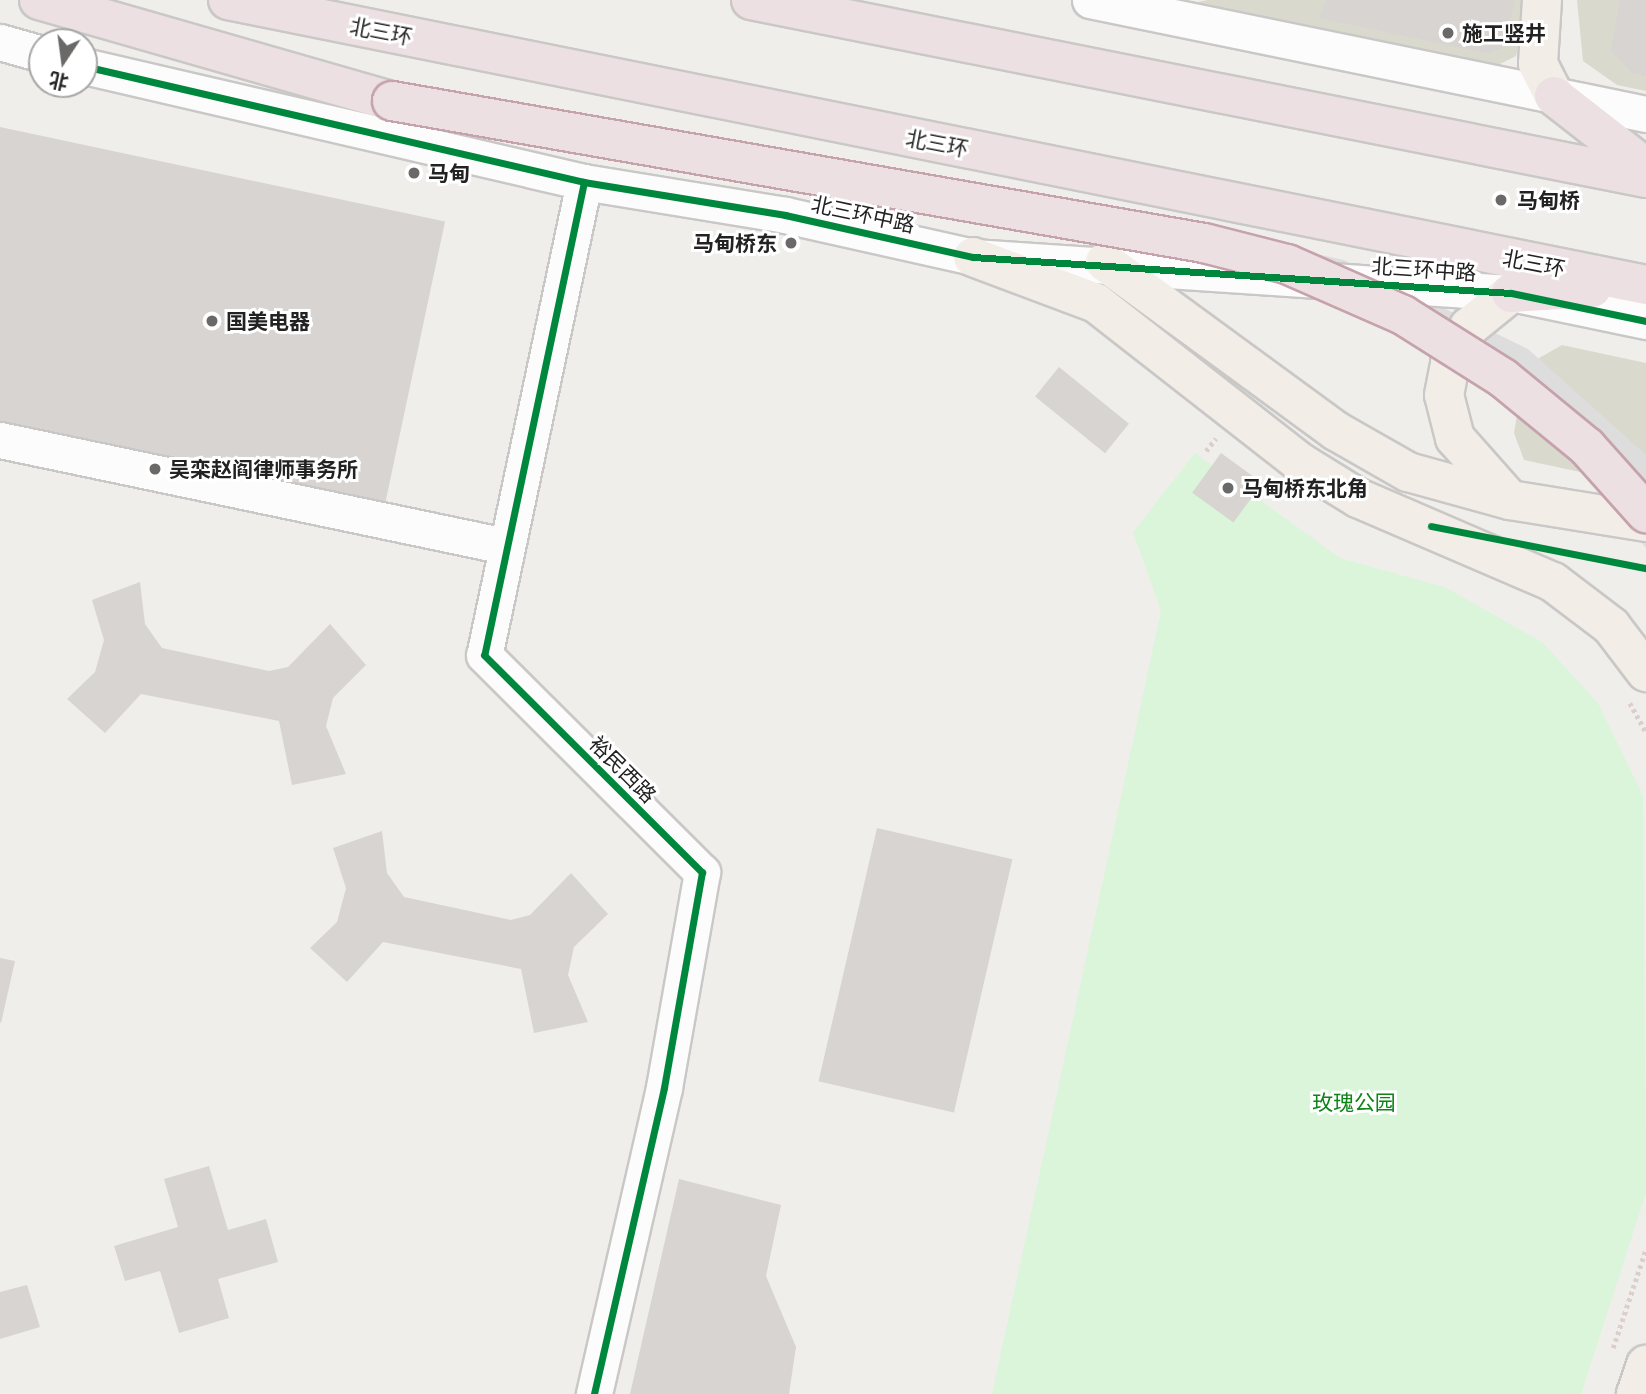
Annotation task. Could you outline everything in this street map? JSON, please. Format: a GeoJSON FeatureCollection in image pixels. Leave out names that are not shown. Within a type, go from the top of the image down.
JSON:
{"type":"FeatureCollection","features":[{"type":"Feature","properties":{"kind":"highway"},"geometry":{"type":"LineString","coordinates":[[39,0],[391,101],[1204,243],[1287,264],[1403,315],[1503,378],[1587,447],[1646,513]]}},
{"type":"Feature","properties":{"kind":"highway","name":"北三环"},"geometry":{"type":"LineString","coordinates":[[228,0],[1645,297]]}},
{"type":"Feature","properties":{"kind":"highway"},"geometry":{"type":"LineString","coordinates":[[751,0],[1646,178]]}},
{"type":"Feature","properties":{"kind":"highway"},"geometry":{"type":"LineString","coordinates":[[1554,96],[1646,168]]}},
{"type":"Feature","properties":{"kind":"highway"},"geometry":{"type":"LineString","coordinates":[[1511,293],[1645,297]]}},
{"type":"Feature","properties":{"kind":"main road"},"geometry":{"type":"LineString","coordinates":[[1542,0],[1538,64],[1554,96]]}},
{"type":"Feature","properties":{"kind":"main road"},"geometry":{"type":"LineString","coordinates":[[973,257],[1096,303],[1301,463],[1358,498],[1553,582],[1611,626],[1646,672]]}},
{"type":"Feature","properties":{"kind":"main road"},"geometry":{"type":"LineString","coordinates":[[1105,262],[1348,438],[1408,472],[1510,500],[1646,522]]}},
{"type":"Feature","properties":{"kind":"main road"},"geometry":{"type":"LineString","coordinates":[[1510,500],[1455,438],[1444,395],[1450,363],[1469,327],[1511,293]]}},
{"type":"Feature","properties":{"kind":"main road"},"geometry":{"type":"LineString","coordinates":[[1629,1360],[1636,1394]]}},
{"type":"Feature","properties":{"kind":"street"},"geometry":{"type":"LineString","coordinates":[[1090,0],[1646,114]]}},
{"type":"Feature","properties":{"kind":"street"},"geometry":{"type":"LineString","coordinates":[[0,42],[28,50]]}},
{"type":"Feature","properties":{"kind":"street","name":"北三环中路"},"geometry":{"type":"LineString","coordinates":[[98,69],[584,182],[785,215],[973,257],[1105,262],[1511,293]]}},
{"type":"Feature","properties":{"kind":"street","name":"裕民西路"},"geometry":{"type":"LineString","coordinates":[[584,182],[484,655],[702,872],[664,1088],[594,1394]]}},
{"type":"Feature","properties":{"kind":"street"},"geometry":{"type":"LineString","coordinates":[[0,440],[505,546]]}},
{"type":"Feature","properties":{"kind":"path"},"geometry":{"type":"LineString","coordinates":[[1206,451],[1217,436]]}},
{"type":"Feature","properties":{"kind":"path"},"geometry":{"type":"LineString","coordinates":[[1629,1360],[1646,1249]]}},
{"type":"Feature","properties":{"kind":"shaded area"},"geometry":{"type":"Polygon","coordinates":[[[1208,0],[1528,0],[1516,56],[1494,67],[1188,4],[1208,0]]]}},
{"type":"Feature","properties":{"kind":"shaded area"},"geometry":{"type":"Polygon","coordinates":[[[1577,0],[1646,0],[1646,91],[1617,85],[1583,61],[1577,0]]]}},
{"type":"Feature","properties":{"kind":"shaded area"},"geometry":{"type":"Polygon","coordinates":[[[1562,345],[1646,363],[1646,486],[1524,460],[1514,433],[1525,366],[1562,345]]]}},
{"type":"Feature","properties":{"kind":"green space","name":"玫瑰公园"},"geometry":{"type":"Polygon","coordinates":[[[1195,453],[1340,558],[1447,588],[1543,643],[1598,703],[1643,796],[1646,1193],[1581,1394],[992,1394],[1161,611],[1133,532],[1195,453]]]}},
{"type":"Feature","properties":{"kind":"pier"},"geometry":{"type":"Polygon","coordinates":[[[1193,227],[1344,260],[1528,349],[1646,455],[1646,548],[1587,475],[1483,386],[1373,316],[1189,257],[1193,227]]]}},
{"type":"Feature","properties":{"kind":"building","name":"施工竖井"},"geometry":{"type":"Polygon","coordinates":[[[1326,0],[1515,0],[1502,48],[1487,53],[1319,18],[1326,0]]]}},
{"type":"Feature","properties":{"kind":"building"},"geometry":{"type":"Polygon","coordinates":[[[1620,0],[1646,0],[1646,76],[1632,73],[1611,51],[1620,0]]]}},
{"type":"Feature","properties":{"kind":"building","name":"国美电器"},"geometry":{"type":"Polygon","coordinates":[[[0,127],[445,222],[384,509],[0,428],[0,127]]]}},
{"type":"Feature","properties":{"kind":"building"},"geometry":{"type":"Polygon","coordinates":[[[1059,367],[1129,424],[1105,453],[1035,397],[1059,367]]]}},
{"type":"Feature","properties":{"kind":"building","name":"马甸桥东北角"},"geometry":{"type":"Polygon","coordinates":[[[1221,453],[1262,483],[1233,523],[1192,493],[1221,453]]]}},
{"type":"Feature","properties":{"kind":"building"},"geometry":{"type":"Polygon","coordinates":[[[140,582],[145,624],[162,648],[269,671],[288,667],[330,624],[366,665],[333,698],[326,726],[346,774],[292,785],[279,721],[141,694],[105,733],[67,699],[95,672],[104,640],[92,600],[140,582]]]}},
{"type":"Feature","properties":{"kind":"building"},"geometry":{"type":"Polygon","coordinates":[[[877,828],[1012,859],[954,1113],[819,1081],[877,828]]]}},
{"type":"Feature","properties":{"kind":"building"},"geometry":{"type":"Polygon","coordinates":[[[382,831],[387,873],[404,897],[511,920],[530,915],[571,873],[608,914],[574,947],[568,975],[588,1022],[534,1033],[521,969],[383,942],[347,982],[310,948],[337,922],[346,888],[333,848],[382,831]]]}},
{"type":"Feature","properties":{"kind":"building"},"geometry":{"type":"Polygon","coordinates":[[[0,958],[15,961],[1,1023],[0,1022],[0,958]]]}},
{"type":"Feature","properties":{"kind":"building"},"geometry":{"type":"Polygon","coordinates":[[[209,1166],[228,1230],[266,1219],[278,1262],[218,1279],[229,1318],[179,1333],[160,1271],[125,1281],[114,1246],[178,1227],[164,1179],[209,1166]]]}},
{"type":"Feature","properties":{"kind":"building"},"geometry":{"type":"Polygon","coordinates":[[[679,1179],[781,1205],[766,1276],[796,1347],[789,1394],[630,1394],[679,1179]]]}},
{"type":"Feature","properties":{"kind":"building"},"geometry":{"type":"Polygon","coordinates":[[[27,1285],[40,1327],[0,1339],[0,1292],[27,1285]]]}},
{"type":"Feature","properties":{"kind":"cycle path"},"geometry":{"type":"LineString","coordinates":[[98,69],[584,182],[785,215],[973,257],[1511,293],[1646,321]]}},
{"type":"Feature","properties":{"kind":"cycle path"},"geometry":{"type":"LineString","coordinates":[[584,182],[484,655],[702,872],[664,1088],[594,1394]]}},
{"type":"Feature","properties":{"kind":"cycle path"},"geometry":{"type":"LineString","coordinates":[[1431,526],[1646,568]]}},
{"type":"Feature","properties":{"kind":"place","name":"施工竖井"},"geometry":{"type":"Point","coordinates":[1448,33]}},
{"type":"Feature","properties":{"kind":"place","name":"马甸"},"geometry":{"type":"Point","coordinates":[414,173]}},
{"type":"Feature","properties":{"kind":"place","name":"马甸桥"},"geometry":{"type":"Point","coordinates":[1501,200]}},
{"type":"Feature","properties":{"kind":"place","name":"马甸桥东"},"geometry":{"type":"Point","coordinates":[791,243]}},
{"type":"Feature","properties":{"kind":"place","name":"国美电器"},"geometry":{"type":"Point","coordinates":[212,321]}},
{"type":"Feature","properties":{"kind":"place","name":"吴栾赵阎律师事务所"},"geometry":{"type":"Point","coordinates":[155,469]}},
{"type":"Feature","properties":{"kind":"place","name":"马甸桥东北角"},"geometry":{"type":"Point","coordinates":[1228,488]}}]}
